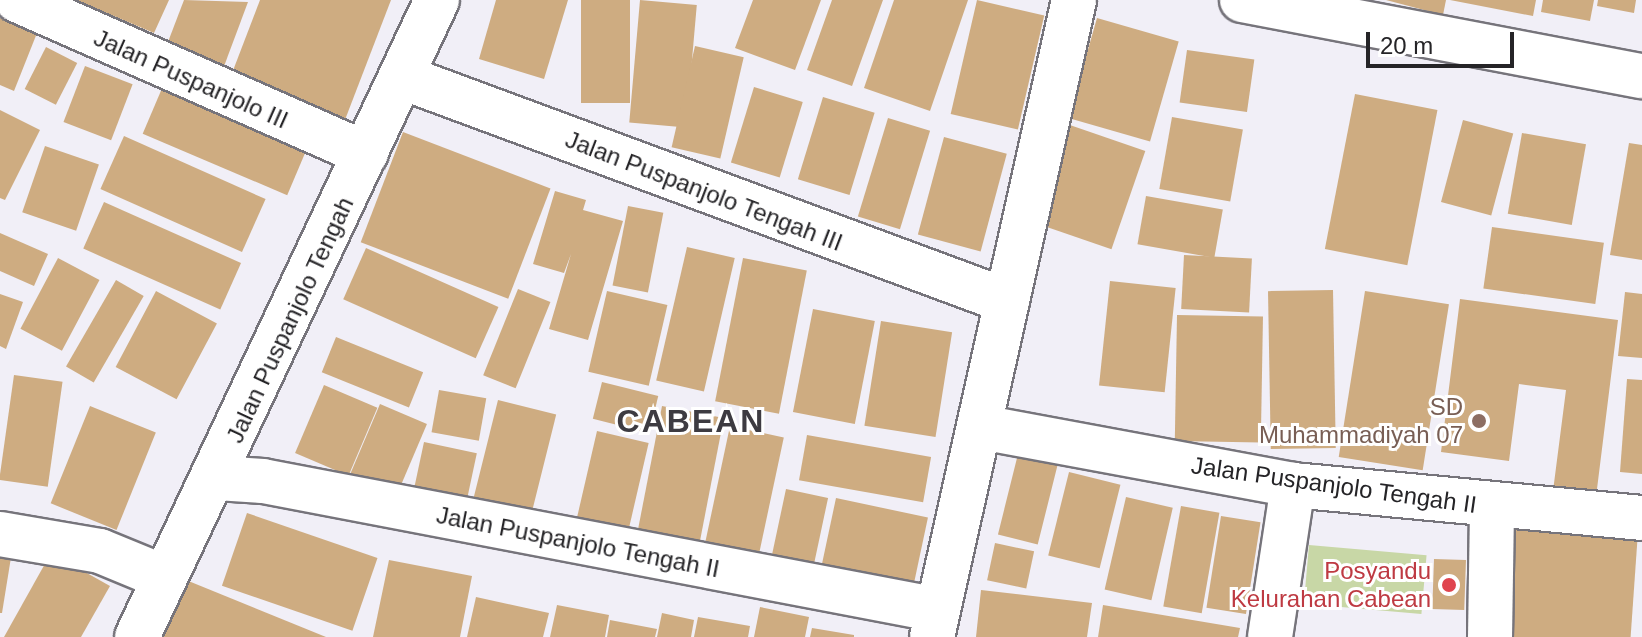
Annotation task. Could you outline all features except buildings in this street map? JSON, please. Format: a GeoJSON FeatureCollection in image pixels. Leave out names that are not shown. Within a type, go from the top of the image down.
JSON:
{"type":"FeatureCollection","features":[{"type":"Feature","properties":{"kind":"street","name":"Jalan Puspanjolo III"},"geometry":{"type":"LineString","coordinates":[[17,0],[366,154]]}},
{"type":"Feature","properties":{"kind":"street","name":"Jalan Puspanjolo Tengah"},"geometry":{"type":"LineString","coordinates":[[137,637],[163,577],[217,478],[437,0]]}},
{"type":"Feature","properties":{"kind":"street"},"geometry":{"type":"LineString","coordinates":[[935,624],[1074,0]]}},
{"type":"Feature","properties":{"kind":"street"},"geometry":{"type":"LineString","coordinates":[[1242,0],[1642,76]]}},
{"type":"Feature","properties":{"kind":"street","name":"Jalan Puspanjolo Tengah III"},"geometry":{"type":"LineString","coordinates":[[402,77],[1007,301]]}},
{"type":"Feature","properties":{"kind":"street","name":"Jalan Puspanjolo Tengah II"},"geometry":{"type":"LineString","coordinates":[[980,427],[1293,485],[1492,507],[1642,518]]}},
{"type":"Feature","properties":{"kind":"street","name":"Jalan Puspanjolo Tengah II"},"geometry":{"type":"LineString","coordinates":[[217,478],[263,481],[935,624]]}},
{"type":"Feature","properties":{"kind":"street"},"geometry":{"type":"LineString","coordinates":[[1270,637],[1293,485]]}},
{"type":"Feature","properties":{"kind":"street"},"geometry":{"type":"LineString","coordinates":[[1490,637],[1492,507]]}},
{"type":"Feature","properties":{"kind":"street"},"geometry":{"type":"LineString","coordinates":[[0,534],[100,551],[163,577]]}},
{"type":"Feature","properties":{"kind":"green space"},"geometry":{"type":"Polygon","coordinates":[[[1309,545],[1427,555],[1421,614],[1304,604],[1309,545]]]}},
{"type":"Feature","properties":{"kind":"place","name":"SD Muhammadiyah 07"},"geometry":{"type":"Point","coordinates":[1479,421]}},
{"type":"Feature","properties":{"kind":"place","name":"Posyandu Kelurahan Cabean"},"geometry":{"type":"Point","coordinates":[1449,585]}},
{"type":"Feature","properties":{"kind":"district","name":"CABEAN"},"geometry":{"type":"Point","coordinates":[691,421]}}]}
